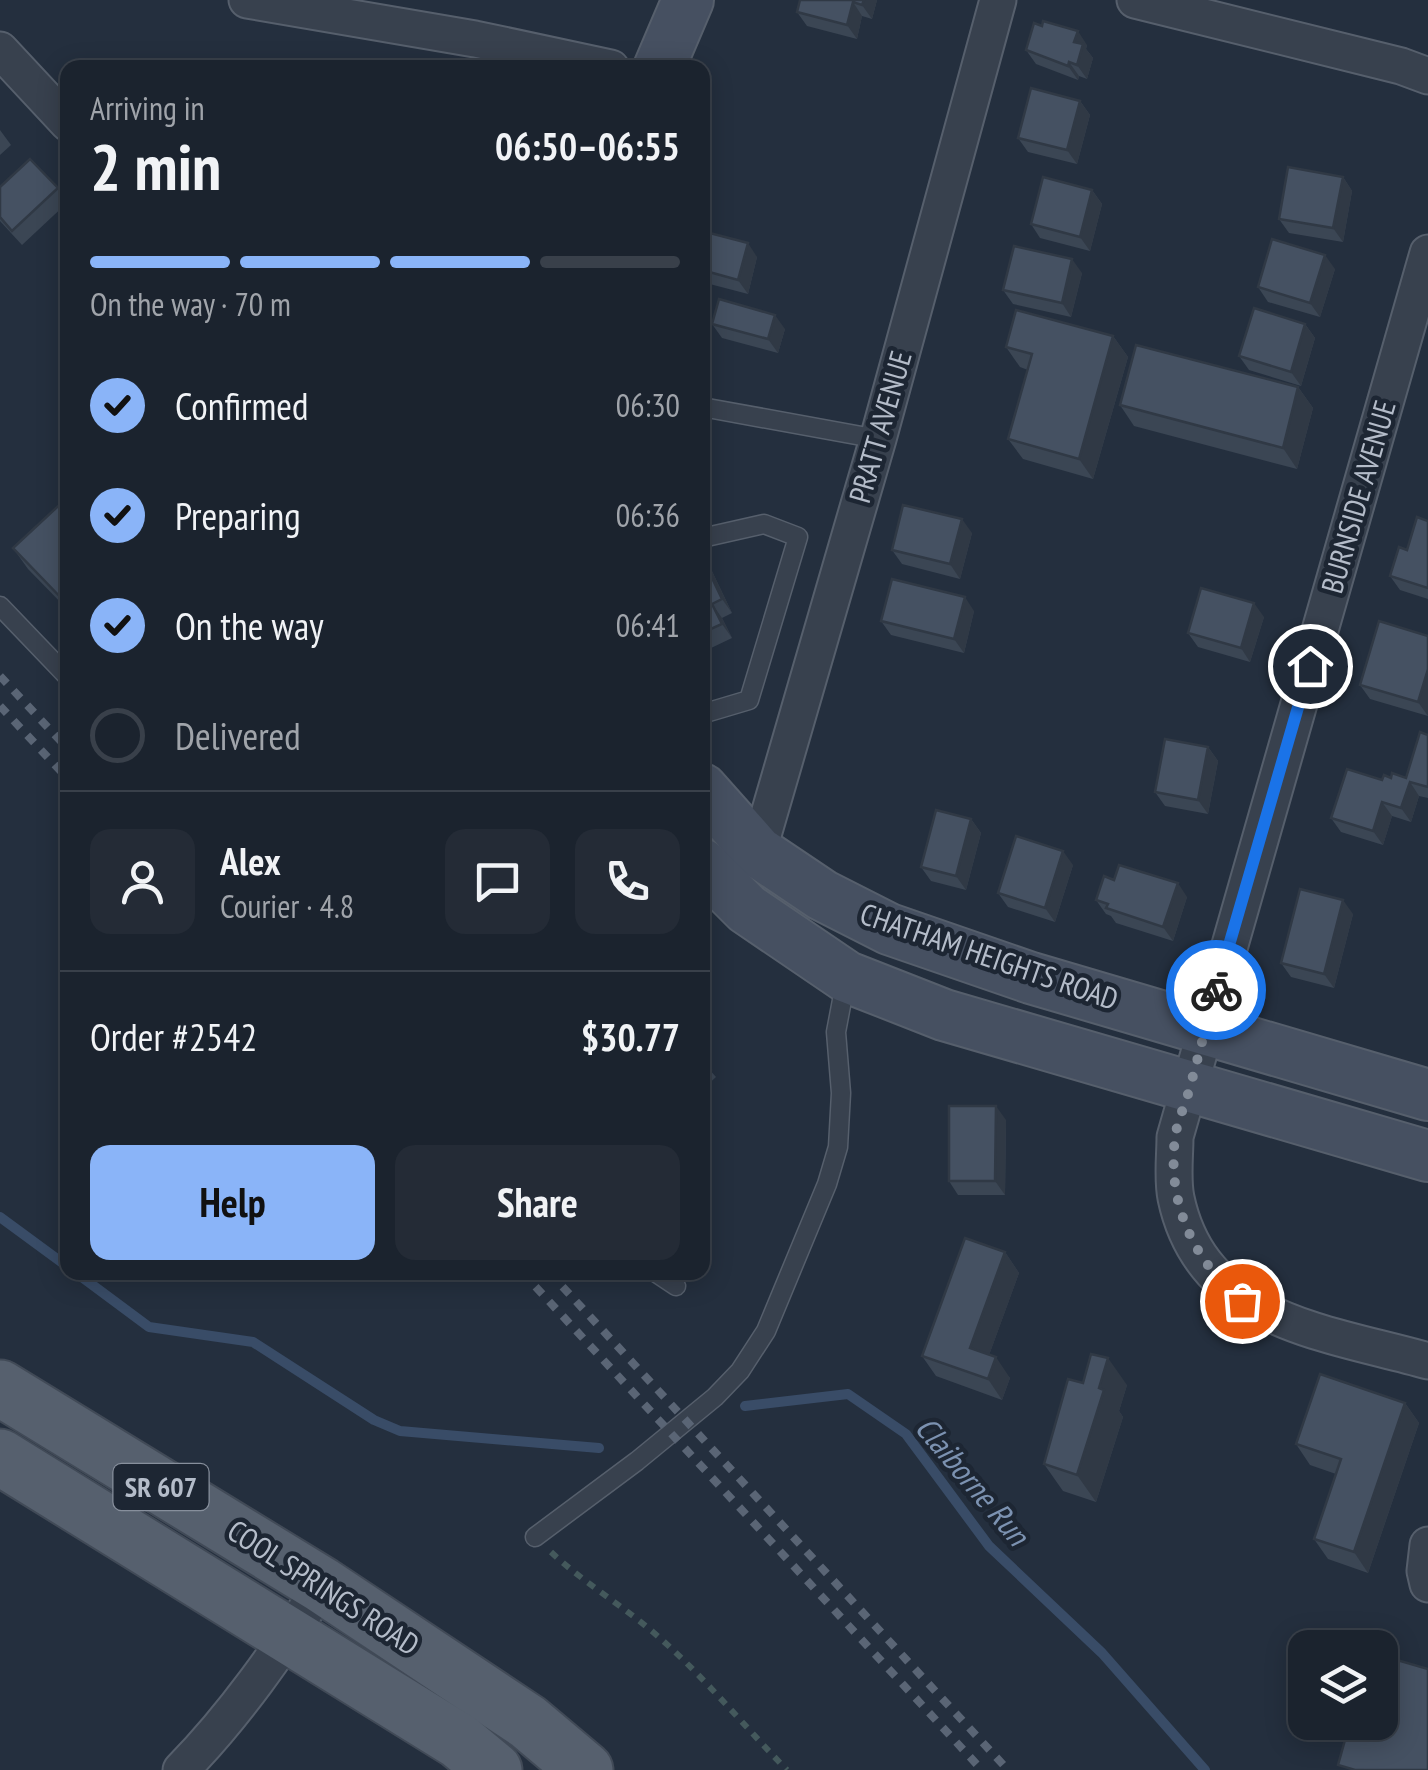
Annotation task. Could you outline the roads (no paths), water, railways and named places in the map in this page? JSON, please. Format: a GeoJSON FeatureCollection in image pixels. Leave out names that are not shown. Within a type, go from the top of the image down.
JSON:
{"type":"FeatureCollection","features":[{"type":"Feature","properties":{"kind":"main road"},"geometry":{"type":"LineString","coordinates":[[662,60],[688,0]]}},
{"type":"Feature","properties":{"kind":"main road","name":"CHATHAM HEIGHTS ROAD"},"geometry":{"type":"LineString","coordinates":[[710,798],[758,852],[822,895],[888,929],[1031,978],[1428,1095]]}},
{"type":"Feature","properties":{"kind":"main road","name":"CHATHAM HEIGHTS ROAD"},"geometry":{"type":"LineString","coordinates":[[710,872],[746,909],[847,977],[944,1015],[1428,1156]]}},
{"type":"Feature","properties":{"kind":"main road","name":"COOL SPRINGS ROAD"},"geometry":{"type":"LineString","coordinates":[[0,1388],[322,1585],[528,1722],[585,1770]]}},
{"type":"Feature","properties":{"kind":"main road","name":"COOL SPRINGS ROAD"},"geometry":{"type":"LineString","coordinates":[[0,1458],[459,1741],[494,1770]]}},
{"type":"Feature","properties":{"kind":"street"},"geometry":{"type":"LineString","coordinates":[[247,0],[573,60]]}},
{"type":"Feature","properties":{"kind":"street","name":"PRATT AVENUE"},"geometry":{"type":"LineString","coordinates":[[758,852],[878,439],[998,0]]}},
{"type":"Feature","properties":{"kind":"street"},"geometry":{"type":"LineString","coordinates":[[1135,0],[1402,66],[1428,76]]}},
{"type":"Feature","properties":{"kind":"street"},"geometry":{"type":"LineString","coordinates":[[0,50],[60,114]]}},
{"type":"Feature","properties":{"kind":"street","name":"BURNSIDE AVENUE"},"geometry":{"type":"LineString","coordinates":[[1428,253],[1175,1136],[1175,1194],[1183,1224],[1219,1281],[1242,1301],[1269,1316],[1428,1362]]}},
{"type":"Feature","properties":{"kind":"street"},"geometry":{"type":"LineString","coordinates":[[1428,1546],[1428,1584]]}},
{"type":"Feature","properties":{"kind":"street"},"geometry":{"type":"LineString","coordinates":[[181,1770],[215,1735],[322,1585]]}},
{"type":"Feature","properties":{"kind":"lane"},"geometry":{"type":"LineString","coordinates":[[710,408],[878,439]]}},
{"type":"Feature","properties":{"kind":"lane"},"geometry":{"type":"LineString","coordinates":[[710,536],[764,524],[798,537],[749,700],[710,712]]}},
{"type":"Feature","properties":{"kind":"lane"},"geometry":{"type":"LineString","coordinates":[[0,606],[60,670]]}},
{"type":"Feature","properties":{"kind":"lane"},"geometry":{"type":"LineString","coordinates":[[535,1537],[715,1397],[740,1371],[766,1331],[827,1184],[838,1147],[842,1093],[836,1032],[847,977]]}},
{"type":"Feature","properties":{"kind":"lane"},"geometry":{"type":"LineString","coordinates":[[667,1280],[676,1286]]}},
{"type":"Feature","properties":{"kind":"waterway","name":"Claiborne Run"},"geometry":{"type":"LineString","coordinates":[[0,1217],[60,1261]]}},
{"type":"Feature","properties":{"kind":"waterway","name":"Claiborne Run"},"geometry":{"type":"LineString","coordinates":[[86,1280],[149,1327],[253,1342],[374,1420],[400,1431],[599,1448]]}},
{"type":"Feature","properties":{"kind":"waterway","name":"Claiborne Run"},"geometry":{"type":"LineString","coordinates":[[745,1406],[848,1394],[906,1434],[989,1546],[1102,1653],[1205,1770]]}},
{"type":"Feature","properties":{"kind":"railway"},"geometry":{"type":"LineString","coordinates":[[0,676],[60,740]]}},
{"type":"Feature","properties":{"kind":"railway"},"geometry":{"type":"LineString","coordinates":[[0,706],[60,770]]}},
{"type":"Feature","properties":{"kind":"railway"},"geometry":{"type":"LineString","coordinates":[[529,1280],[982,1770]]}},
{"type":"Feature","properties":{"kind":"railway"},"geometry":{"type":"LineString","coordinates":[[556,1280],[1008,1770]]}}]}
